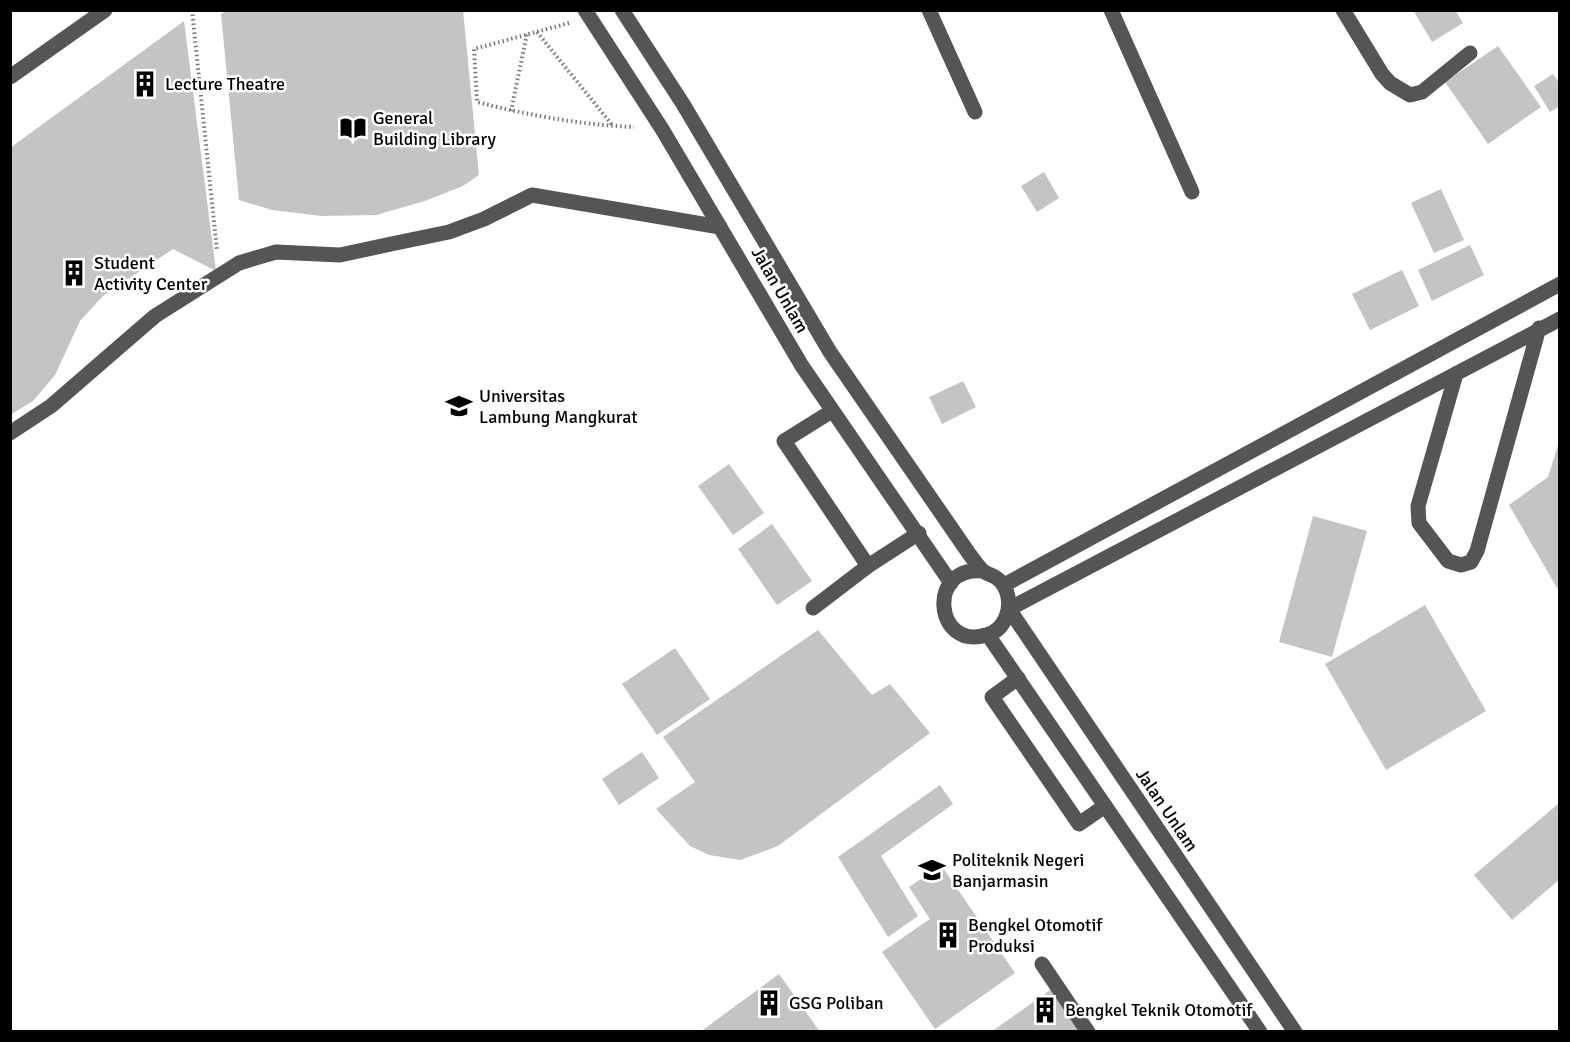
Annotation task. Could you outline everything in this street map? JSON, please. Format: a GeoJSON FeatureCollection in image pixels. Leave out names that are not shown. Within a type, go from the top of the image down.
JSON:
{"type":"FeatureCollection","features":[{"type":"Feature","properties":{"kind":"street"},"geometry":{"type":"LineString","coordinates":[[10,77],[105,10]]}},
{"type":"Feature","properties":{"kind":"street","name":"Jalan Unlam"},"geometry":{"type":"LineString","coordinates":[[622,10],[683,104],[830,352],[983,571]]}},
{"type":"Feature","properties":{"kind":"street"},"geometry":{"type":"LineString","coordinates":[[929,10],[975,112]]}},
{"type":"Feature","properties":{"kind":"street"},"geometry":{"type":"LineString","coordinates":[[1111,10],[1192,192]]}},
{"type":"Feature","properties":{"kind":"street"},"geometry":{"type":"LineString","coordinates":[[1344,10],[1382,74],[1390,83],[1410,95],[1422,92],[1470,53]]}},
{"type":"Feature","properties":{"kind":"street","name":"Jalan Unlam"},"geometry":{"type":"LineString","coordinates":[[587,14],[662,129],[802,366],[919,533],[951,583]]}},
{"type":"Feature","properties":{"kind":"street"},"geometry":{"type":"LineString","coordinates":[[10,433],[51,406],[155,316],[239,263],[276,252],[340,255],[449,232],[484,219],[532,195],[720,227]]}},
{"type":"Feature","properties":{"kind":"street"},"geometry":{"type":"LineString","coordinates":[[1004,585],[1560,284]]}},
{"type":"Feature","properties":{"kind":"street"},"geometry":{"type":"LineString","coordinates":[[1009,609],[1539,328],[1560,319]]}},
{"type":"Feature","properties":{"kind":"street"},"geometry":{"type":"LineString","coordinates":[[1456,374],[1418,506],[1419,523],[1448,561],[1461,565],[1472,561],[1477,551],[1539,328]]}},
{"type":"Feature","properties":{"kind":"street"},"geometry":{"type":"LineString","coordinates":[[832,411],[784,441],[868,566]]}},
{"type":"Feature","properties":{"kind":"street"},"geometry":{"type":"LineString","coordinates":[[813,608],[868,566],[919,533]]}},
{"type":"Feature","properties":{"kind":"street"},"geometry":{"type":"LineString","coordinates":[[983,571],[1004,585],[1009,609],[1001,626],[988,635],[978,637],[960,633],[946,619],[943,600],[951,583],[967,572],[983,571]]}},
{"type":"Feature","properties":{"kind":"street","name":"Jalan Unlam"},"geometry":{"type":"LineString","coordinates":[[1009,609],[1295,1032]]}},
{"type":"Feature","properties":{"kind":"street"},"geometry":{"type":"LineString","coordinates":[[988,635],[1260,1032]]}},
{"type":"Feature","properties":{"kind":"street"},"geometry":{"type":"LineString","coordinates":[[1018,678],[992,698],[998,707],[1079,824],[1105,806]]}},
{"type":"Feature","properties":{"kind":"street"},"geometry":{"type":"LineString","coordinates":[[1042,964],[1088,1032]]}},
{"type":"Feature","properties":{"kind":"path"},"geometry":{"type":"LineString","coordinates":[[192,10],[220,275]]}},
{"type":"Feature","properties":{"kind":"path"},"geometry":{"type":"LineString","coordinates":[[587,14],[537,32],[474,49],[477,102],[511,111],[613,126],[662,129]]}},
{"type":"Feature","properties":{"kind":"path"},"geometry":{"type":"LineString","coordinates":[[537,32],[613,126]]}},
{"type":"Feature","properties":{"kind":"path"},"geometry":{"type":"LineString","coordinates":[[511,111],[527,34]]}},
{"type":"Feature","properties":{"kind":"building","name":"General Building Library"},"geometry":{"type":"Polygon","coordinates":[[[228,10],[463,10],[479,175],[463,186],[425,201],[376,215],[321,216],[272,210],[239,200],[221,14],[228,10]]]}},
{"type":"Feature","properties":{"kind":"building"},"geometry":{"type":"Polygon","coordinates":[[[1413,10],[1455,10],[1463,23],[1432,42],[1413,10]]]}},
{"type":"Feature","properties":{"kind":"building"},"geometry":{"type":"Polygon","coordinates":[[[184,21],[216,271],[173,249],[103,296],[80,321],[55,375],[33,401],[10,415],[10,148],[184,21]]]}},
{"type":"Feature","properties":{"kind":"building"},"geometry":{"type":"Polygon","coordinates":[[[1498,46],[1541,107],[1488,144],[1445,82],[1498,46]]]}},
{"type":"Feature","properties":{"kind":"building"},"geometry":{"type":"Polygon","coordinates":[[[1553,74],[1560,84],[1560,106],[1550,112],[1534,86],[1553,74]]]}},
{"type":"Feature","properties":{"kind":"building"},"geometry":{"type":"Polygon","coordinates":[[[1044,172],[1059,198],[1037,212],[1021,186],[1044,172]]]}},
{"type":"Feature","properties":{"kind":"building"},"geometry":{"type":"Polygon","coordinates":[[[1441,189],[1464,240],[1434,253],[1411,203],[1441,189]]]}},
{"type":"Feature","properties":{"kind":"building"},"geometry":{"type":"Polygon","coordinates":[[[1470,245],[1484,275],[1432,301],[1418,270],[1470,245]]]}},
{"type":"Feature","properties":{"kind":"building"},"geometry":{"type":"Polygon","coordinates":[[[1402,270],[1419,306],[1370,330],[1352,294],[1402,270]]]}},
{"type":"Feature","properties":{"kind":"building"},"geometry":{"type":"Polygon","coordinates":[[[963,381],[976,407],[942,424],[929,397],[963,381]]]}},
{"type":"Feature","properties":{"kind":"building"},"geometry":{"type":"Polygon","coordinates":[[[1560,439],[1560,593],[1509,505],[1548,477],[1560,439]]]}},
{"type":"Feature","properties":{"kind":"building"},"geometry":{"type":"Polygon","coordinates":[[[729,464],[764,513],[733,535],[698,486],[729,464]]]}},
{"type":"Feature","properties":{"kind":"building"},"geometry":{"type":"Polygon","coordinates":[[[1313,516],[1367,531],[1332,657],[1279,642],[1313,516]]]}},
{"type":"Feature","properties":{"kind":"building"},"geometry":{"type":"Polygon","coordinates":[[[772,524],[812,581],[777,605],[738,549],[772,524]]]}},
{"type":"Feature","properties":{"kind":"building"},"geometry":{"type":"Polygon","coordinates":[[[1425,605],[1486,711],[1386,770],[1325,664],[1425,605]]]}},
{"type":"Feature","properties":{"kind":"building"},"geometry":{"type":"Polygon","coordinates":[[[818,630],[872,695],[890,684],[930,733],[778,846],[740,860],[709,855],[690,846],[656,809],[695,782],[663,737],[818,630]]]}},
{"type":"Feature","properties":{"kind":"building"},"geometry":{"type":"Polygon","coordinates":[[[675,648],[710,699],[657,735],[622,684],[675,648]]]}},
{"type":"Feature","properties":{"kind":"building"},"geometry":{"type":"Polygon","coordinates":[[[642,752],[659,778],[619,805],[602,779],[642,752]]]}},
{"type":"Feature","properties":{"kind":"building"},"geometry":{"type":"Polygon","coordinates":[[[940,785],[953,804],[881,856],[918,916],[888,937],[838,857],[940,785]]]}},
{"type":"Feature","properties":{"kind":"building"},"geometry":{"type":"Polygon","coordinates":[[[1558,804],[1560,879],[1512,920],[1474,875],[1558,804]]]}},
{"type":"Feature","properties":{"kind":"building","name":"Bengkel Otomotif Produksi"},"geometry":{"type":"Polygon","coordinates":[[[941,865],[1015,973],[935,1029],[882,952],[930,919],[909,887],[941,865]]]}},
{"type":"Feature","properties":{"kind":"building","name":"GSG Poliban"},"geometry":{"type":"Polygon","coordinates":[[[779,974],[820,1032],[700,1032],[779,974]]]}},
{"type":"Feature","properties":{"kind":"building","name":"Bengkel Teknik Otomotif"},"geometry":{"type":"Polygon","coordinates":[[[1053,988],[1082,1032],[991,1032],[1053,988]]]}},
{"type":"Feature","properties":{"kind":"place","name":"Lecture Theatre"},"geometry":{"type":"Point","coordinates":[145,84]}},
{"type":"Feature","properties":{"kind":"place","name":"General Building Library"},"geometry":{"type":"Point","coordinates":[353,128]}},
{"type":"Feature","properties":{"kind":"place","name":"Student Activity Center"},"geometry":{"type":"Point","coordinates":[74,273]}},
{"type":"Feature","properties":{"kind":"place","name":"Universitas Lambung Mangkurat"},"geometry":{"type":"Point","coordinates":[459,406]}},
{"type":"Feature","properties":{"kind":"place","name":"Politeknik Negeri Banjarmasin"},"geometry":{"type":"Point","coordinates":[932,870]}},
{"type":"Feature","properties":{"kind":"place","name":"Bengkel Otomotif Produksi"},"geometry":{"type":"Point","coordinates":[948,935]}},
{"type":"Feature","properties":{"kind":"place","name":"GSG Poliban"},"geometry":{"type":"Point","coordinates":[769,1003]}},
{"type":"Feature","properties":{"kind":"place","name":"Bengkel Teknik Otomotif"},"geometry":{"type":"Point","coordinates":[1045,1010]}}]}
